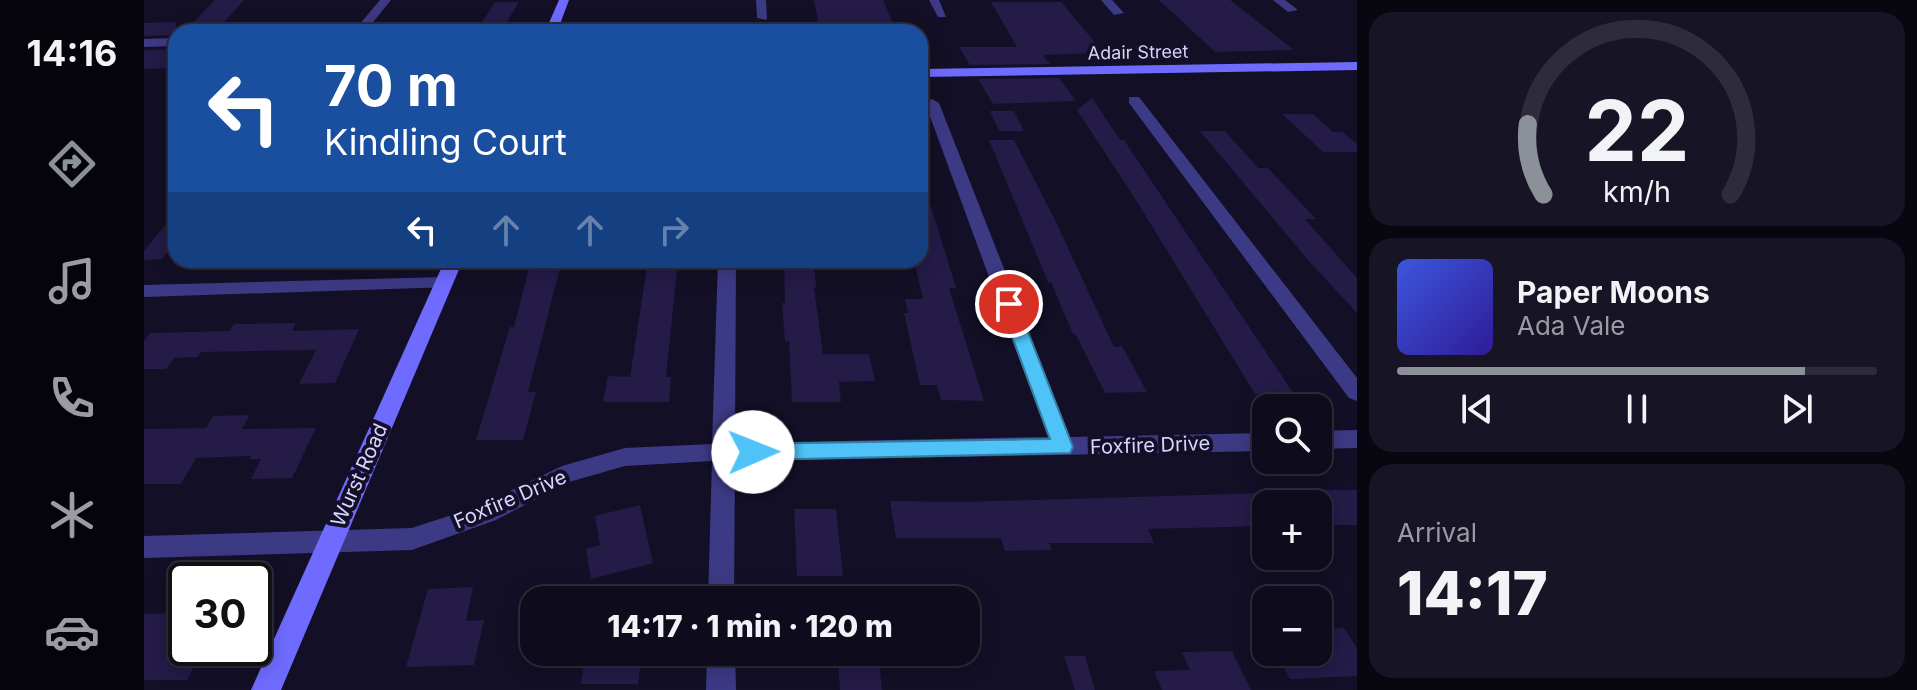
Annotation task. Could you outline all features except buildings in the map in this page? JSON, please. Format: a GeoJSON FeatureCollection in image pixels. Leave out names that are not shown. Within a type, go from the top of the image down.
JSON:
{"type":"FeatureCollection","features":[{"type":"Feature","properties":{"kind":"street"},"geometry":{"type":"LineString","coordinates":[[366,24],[386,0]]}},
{"type":"Feature","properties":{"kind":"street"},"geometry":{"type":"LineString","coordinates":[[554,24],[564,0]]}},
{"type":"Feature","properties":{"kind":"street"},"geometry":{"type":"LineString","coordinates":[[761,0],[763,18]]}},
{"type":"Feature","properties":{"kind":"street"},"geometry":{"type":"LineString","coordinates":[[934,0],[942,15]]}},
{"type":"Feature","properties":{"kind":"street"},"geometry":{"type":"LineString","coordinates":[[1106,0],[1118,13]]}},
{"type":"Feature","properties":{"kind":"street"},"geometry":{"type":"LineString","coordinates":[[1278,0],[1292,10]]}},
{"type":"Feature","properties":{"kind":"street"},"geometry":{"type":"LineString","coordinates":[[144,43],[168,42]]}},
{"type":"Feature","properties":{"kind":"street","name":"Adair Street"},"geometry":{"type":"LineString","coordinates":[[928,73],[1357,66]]}},
{"type":"Feature","properties":{"kind":"street"},"geometry":{"type":"LineString","coordinates":[[1134,100],[1357,393]]}},
{"type":"Feature","properties":{"kind":"street"},"geometry":{"type":"LineString","coordinates":[[932,103],[1063,447]]}},
{"type":"Feature","properties":{"kind":"street","name":"Wurst Road"},"geometry":{"type":"LineString","coordinates":[[266,690],[451,268]]}},
{"type":"Feature","properties":{"kind":"street"},"geometry":{"type":"LineString","coordinates":[[721,586],[727,268]]}},
{"type":"Feature","properties":{"kind":"street"},"geometry":{"type":"LineString","coordinates":[[144,291],[444,283]]}},
{"type":"Feature","properties":{"kind":"street"},"geometry":{"type":"LineString","coordinates":[[1332,440],[1357,439]]}},
{"type":"Feature","properties":{"kind":"street","name":"Foxfire Drive"},"geometry":{"type":"LineString","coordinates":[[144,547],[412,539],[487,513],[562,475],[625,457],[722,452],[1252,442]]}},
{"type":"Feature","properties":{"kind":"street"},"geometry":{"type":"LineString","coordinates":[[721,666],[721,690]]}},
{"type":"Feature","properties":{"kind":"route"},"geometry":{"type":"LineString","coordinates":[[753,452],[1063,447],[1009,304]]}}]}
